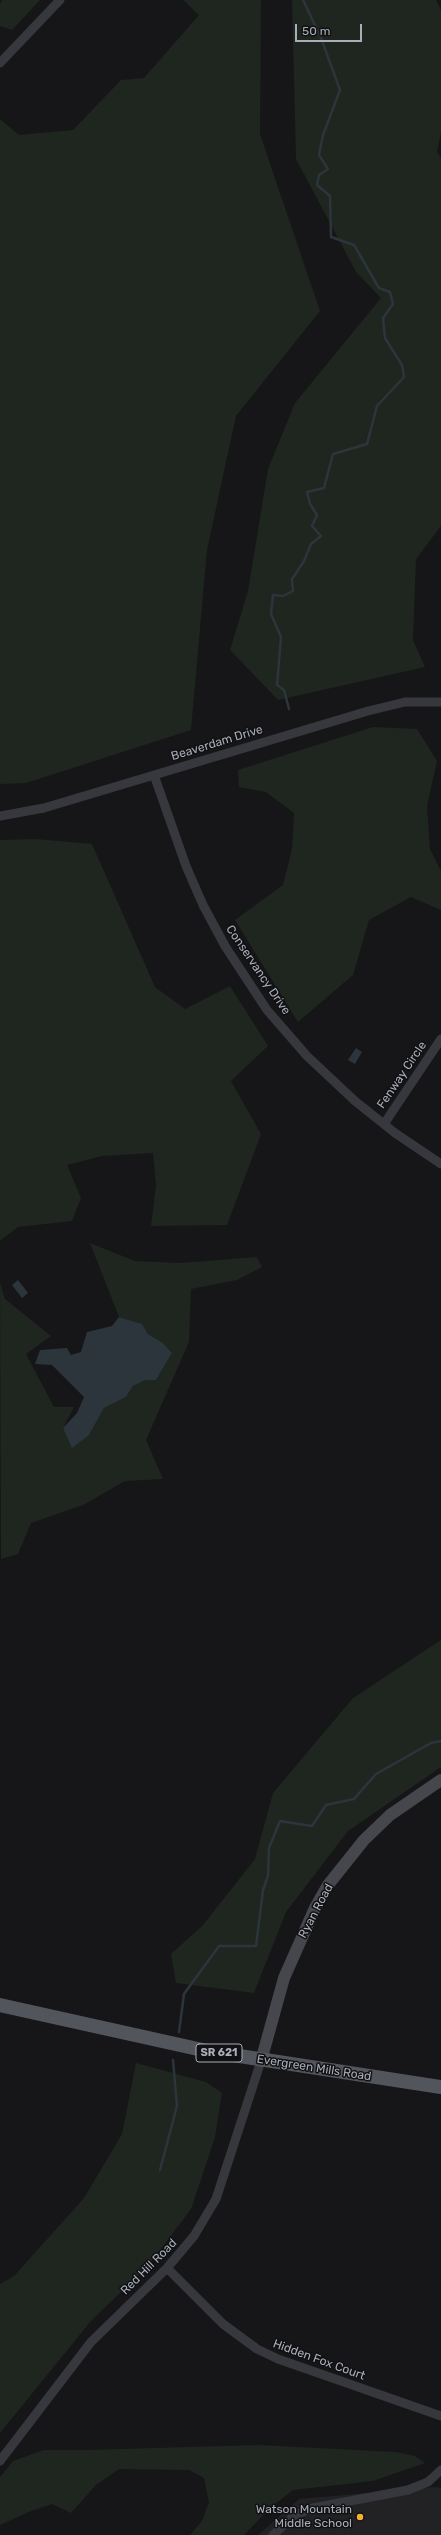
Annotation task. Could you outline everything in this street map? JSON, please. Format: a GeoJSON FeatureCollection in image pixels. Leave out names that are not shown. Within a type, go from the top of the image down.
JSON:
{"type":"FeatureCollection","features":[{"type":"Feature","properties":{"kind":"main road","name":"Ryan Road"},"geometry":{"type":"LineString","coordinates":[[261,2061],[284,1978],[315,1908],[328,1885],[364,1840],[390,1815],[441,1780]]}},
{"type":"Feature","properties":{"kind":"main road","name":"Evergreen Mills Road"},"geometry":{"type":"LineString","coordinates":[[0,2005],[207,2051],[261,2061],[441,2087]]}},
{"type":"Feature","properties":{"kind":"street"},"geometry":{"type":"LineString","coordinates":[[0,63],[60,0]]}},
{"type":"Feature","properties":{"kind":"street","name":"Beaverdam Drive"},"geometry":{"type":"LineString","coordinates":[[0,816],[44,808],[368,710],[405,702],[441,702]]}},
{"type":"Feature","properties":{"kind":"street","name":"Conservancy Drive"},"geometry":{"type":"LineString","coordinates":[[154,775],[186,866],[203,905],[225,946],[267,1010],[307,1056],[354,1101],[441,1164]]}},
{"type":"Feature","properties":{"kind":"street","name":"Fenway Circle"},"geometry":{"type":"LineString","coordinates":[[384,1124],[441,1039]]}},
{"type":"Feature","properties":{"kind":"street","name":"Red Hill Road"},"geometry":{"type":"LineString","coordinates":[[0,2461],[86,2348],[167,2268],[194,2236],[216,2199],[261,2061]]}},
{"type":"Feature","properties":{"kind":"street","name":"Hidden Fox Court"},"geometry":{"type":"LineString","coordinates":[[167,2268],[223,2324],[257,2349],[278,2359],[441,2416]]}},
{"type":"Feature","properties":{"kind":"street"},"geometry":{"type":"LineString","coordinates":[[273,2535],[295,2515],[313,2508],[408,2490],[428,2482],[441,2470]]}},
{"type":"Feature","properties":{"kind":"shaded area"},"geometry":{"type":"Polygon","coordinates":[[[2,0],[40,0],[12,30],[0,26],[0,4],[2,0]]]}},
{"type":"Feature","properties":{"kind":"shaded area"},"geometry":{"type":"Polygon","coordinates":[[[183,0],[261,0],[260,134],[320,311],[236,416],[207,550],[191,730],[26,783],[0,784],[0,119],[19,135],[73,130],[121,80],[144,78],[199,15],[183,0]]]}},
{"type":"Feature","properties":{"kind":"shaded area"},"geometry":{"type":"Polygon","coordinates":[[[292,0],[436,0],[441,10],[441,132],[437,152],[441,158],[441,526],[416,559],[413,640],[425,667],[278,700],[230,650],[248,591],[268,469],[295,403],[381,298],[356,272],[296,159],[292,0]]]}},
{"type":"Feature","properties":{"kind":"shaded area"},"geometry":{"type":"Polygon","coordinates":[[[373,727],[417,729],[437,761],[427,806],[430,849],[441,871],[441,910],[411,897],[369,920],[353,975],[298,1022],[235,920],[283,885],[292,849],[294,813],[266,792],[239,787],[238,770],[373,727]]]}},
{"type":"Feature","properties":{"kind":"shaded area"},"geometry":{"type":"Polygon","coordinates":[[[36,839],[92,844],[155,987],[185,1009],[230,986],[268,1046],[231,1081],[261,1134],[227,1225],[151,1226],[156,1185],[153,1153],[102,1156],[67,1165],[81,1198],[72,1221],[18,1227],[0,1241],[0,840],[36,839]]]}},
{"type":"Feature","properties":{"kind":"shaded area"},"geometry":{"type":"Polygon","coordinates":[[[356,1048],[362,1052],[355,1064],[348,1060],[356,1048]]]}},
{"type":"Feature","properties":{"kind":"shaded area"},"geometry":{"type":"Polygon","coordinates":[[[90,1243],[135,1261],[180,1263],[257,1257],[262,1267],[237,1280],[191,1289],[189,1342],[146,1440],[163,1479],[125,1481],[83,1505],[31,1523],[18,1554],[1,1559],[0,1283],[5,1299],[51,1336],[26,1354],[54,1407],[74,1407],[63,1428],[89,1435],[104,1408],[126,1397],[133,1386],[145,1380],[156,1380],[172,1353],[163,1343],[148,1334],[141,1324],[119,1317],[90,1243]]]}},
{"type":"Feature","properties":{"kind":"shaded area"},"geometry":{"type":"Polygon","coordinates":[[[18,1280],[28,1293],[22,1298],[12,1285],[18,1280]]]}},
{"type":"Feature","properties":{"kind":"shaded area"},"geometry":{"type":"Polygon","coordinates":[[[119,1317],[142,1324],[148,1334],[163,1343],[172,1353],[156,1380],[145,1380],[133,1386],[126,1397],[104,1408],[89,1435],[72,1448],[63,1428],[77,1413],[84,1397],[52,1365],[35,1364],[40,1350],[67,1348],[71,1355],[81,1352],[87,1332],[112,1326],[119,1317]]]}},
{"type":"Feature","properties":{"kind":"shaded area"},"geometry":{"type":"Polygon","coordinates":[[[441,1640],[441,1767],[348,1831],[286,1912],[254,1993],[176,1983],[171,1954],[203,1925],[255,1859],[273,1793],[353,1698],[441,1640]]]}},
{"type":"Feature","properties":{"kind":"shaded area"},"geometry":{"type":"Polygon","coordinates":[[[136,2063],[206,2082],[222,2093],[215,2137],[191,2209],[149,2265],[91,2321],[0,2433],[0,2284],[14,2276],[84,2198],[122,2134],[136,2063]]]}},
{"type":"Feature","properties":{"kind":"shaded area"},"geometry":{"type":"Polygon","coordinates":[[[258,2445],[396,2452],[415,2456],[425,2463],[373,2481],[293,2490],[271,2507],[244,2535],[190,2535],[202,2521],[209,2502],[204,2478],[189,2470],[119,2469],[96,2485],[71,2513],[52,2504],[31,2511],[0,2525],[0,2477],[13,2461],[44,2450],[258,2445]]]}},
{"type":"Feature","properties":{"kind":"shaded area","name":"Watson Mountain Middle School"},"geometry":{"type":"Polygon","coordinates":[[[436,2487],[441,2488],[441,2535],[258,2535],[299,2499],[436,2487]]]}},
{"type":"Feature","properties":{"kind":"waterway"},"geometry":{"type":"LineString","coordinates":[[289,709],[284,690],[277,685],[281,637],[271,614],[273,595],[283,596],[293,591],[292,579],[304,561],[311,544],[321,536],[312,526],[317,515],[310,504],[307,492],[324,488],[333,454],[367,444],[377,406],[404,377],[402,365],[385,338],[383,318],[393,304],[390,292],[379,288],[354,245],[331,237],[330,196],[317,185],[319,175],[328,169],[319,155],[323,135],[340,90],[321,38],[303,0]]}},
{"type":"Feature","properties":{"kind":"waterway"},"geometry":{"type":"LineString","coordinates":[[179,2032],[184,1994],[219,1946],[256,1946],[263,1890],[268,1876],[269,1848],[280,1821],[312,1826],[326,1805],[354,1799],[376,1774],[431,1743],[441,1741]]}},
{"type":"Feature","properties":{"kind":"waterway"},"geometry":{"type":"LineString","coordinates":[[160,2170],[177,2106],[173,2060]]}},
{"type":"Feature","properties":{"kind":"place","name":"Watson Mountain Middle School"},"geometry":{"type":"Point","coordinates":[360,2517]}}]}
